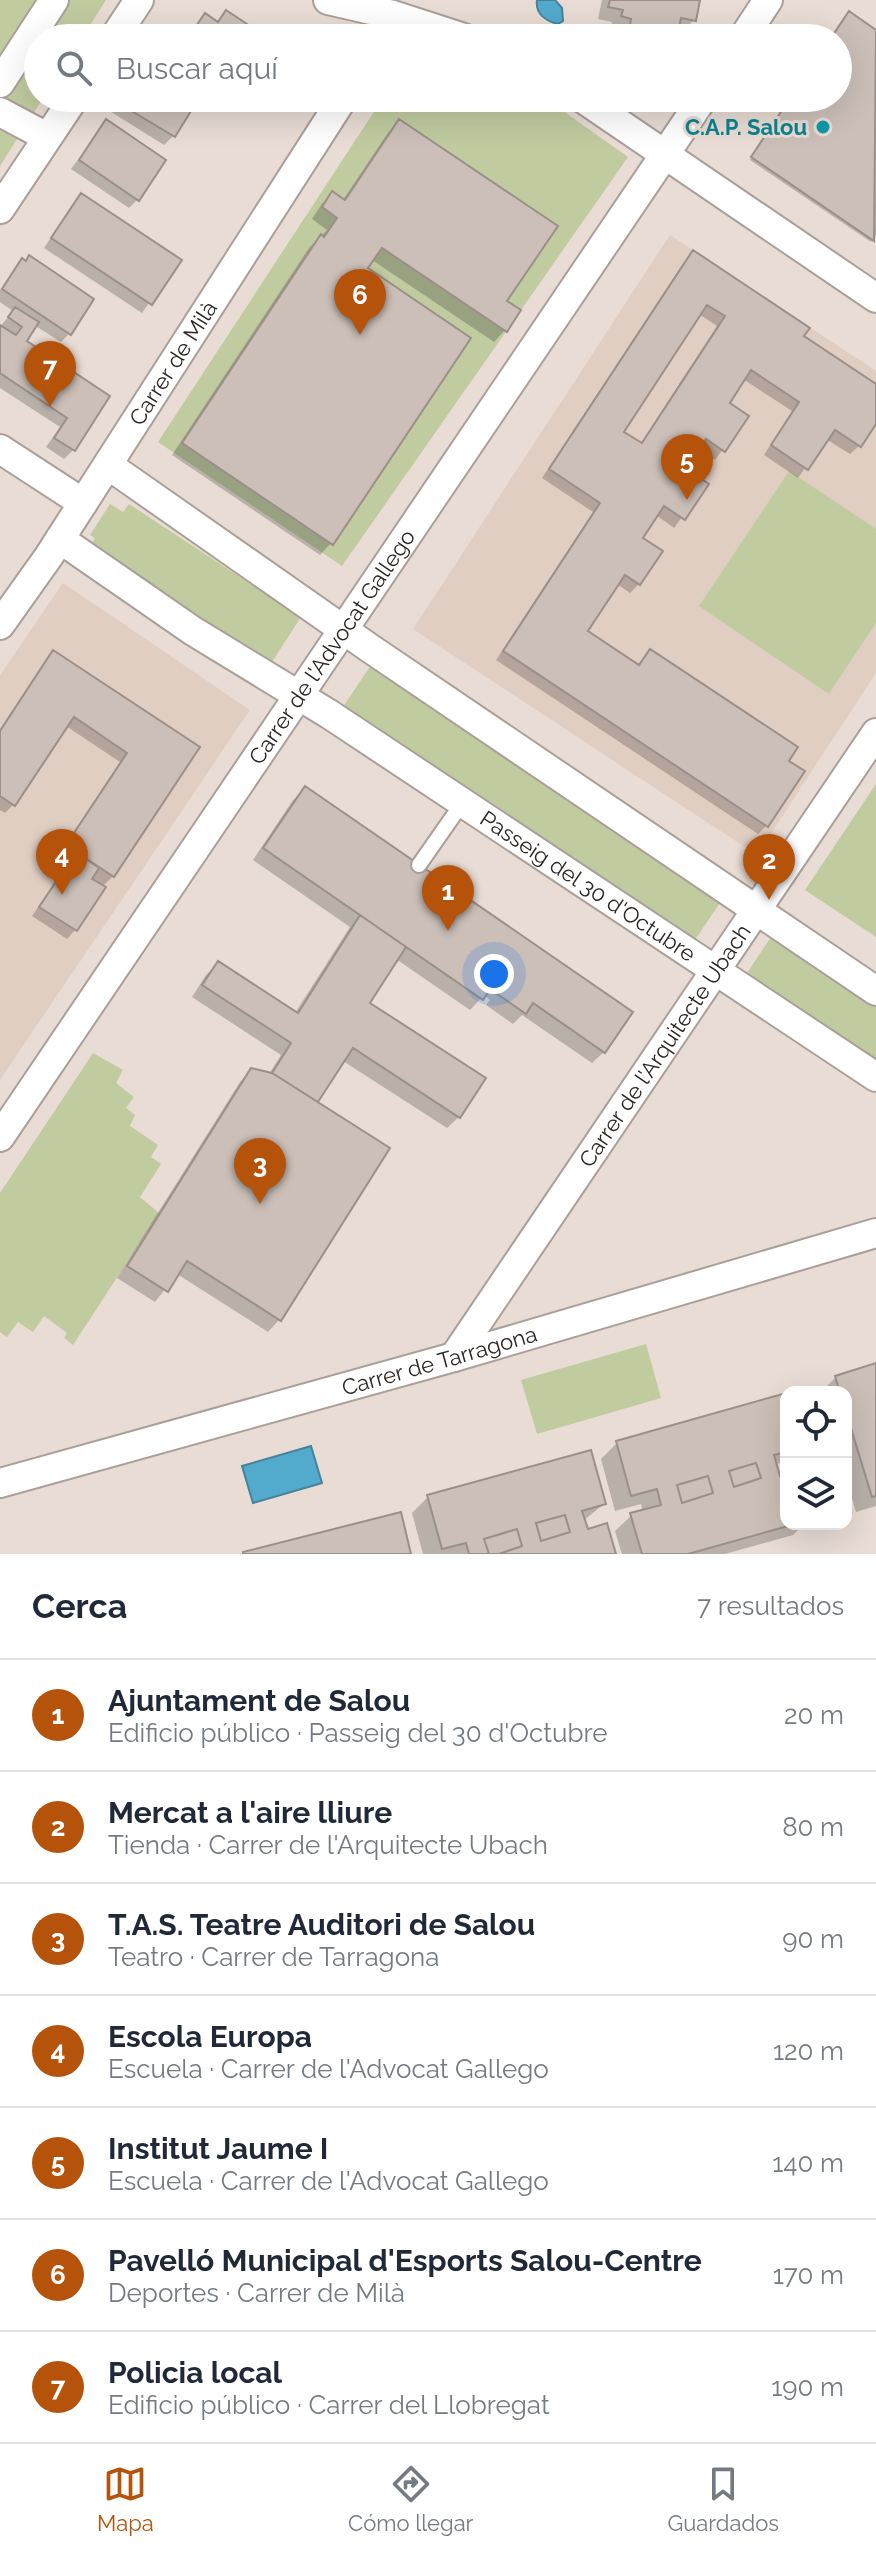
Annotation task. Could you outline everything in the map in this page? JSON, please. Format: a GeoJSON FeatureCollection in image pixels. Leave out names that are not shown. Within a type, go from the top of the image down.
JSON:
{"type":"FeatureCollection","features":[{"type":"Feature","properties":{"kind":"street"},"geometry":{"type":"LineString","coordinates":[[38,24],[54,0]]}},
{"type":"Feature","properties":{"kind":"street"},"geometry":{"type":"LineString","coordinates":[[123,24],[139,0]]}},
{"type":"Feature","properties":{"kind":"street"},"geometry":{"type":"LineString","coordinates":[[328,0],[414,24]]}},
{"type":"Feature","properties":{"kind":"street"},"geometry":{"type":"LineString","coordinates":[[752,24],[768,0]]}},
{"type":"Feature","properties":{"kind":"street"},"geometry":{"type":"LineString","coordinates":[[2,78],[24,45]]}},
{"type":"Feature","properties":{"kind":"street"},"geometry":{"type":"LineString","coordinates":[[0,112],[47,137]]}},
{"type":"Feature","properties":{"kind":"street"},"geometry":{"type":"LineString","coordinates":[[0,209],[64,112]]}},
{"type":"Feature","properties":{"kind":"street","name":"Carrer de Milà"},"geometry":{"type":"LineString","coordinates":[[0,625],[60,539],[334,112]]}},
{"type":"Feature","properties":{"kind":"street"},"geometry":{"type":"LineString","coordinates":[[602,112],[876,298]]}},
{"type":"Feature","properties":{"kind":"street","name":"Carrer de l'Advocat Gallego"},"geometry":{"type":"LineString","coordinates":[[0,1137],[694,112]]}},
{"type":"Feature","properties":{"kind":"street"},"geometry":{"type":"LineString","coordinates":[[0,449],[83,503]]}},
{"type":"Feature","properties":{"kind":"street"},"geometry":{"type":"LineString","coordinates":[[108,465],[343,629],[876,991]]}},
{"type":"Feature","properties":{"kind":"street","name":"Passeig del 30 d'Octubre"},"geometry":{"type":"LineString","coordinates":[[60,539],[193,631],[299,695],[463,802],[876,1077]]}},
{"type":"Feature","properties":{"kind":"street","name":"Carrer de l'Arquitecte Ubach"},"geometry":{"type":"LineString","coordinates":[[454,1357],[876,733]]}},
{"type":"Feature","properties":{"kind":"street","name":"Carrer de Tarragona"},"geometry":{"type":"LineString","coordinates":[[0,1483],[454,1357],[876,1233]]}},
{"type":"Feature","properties":{"kind":"lane"},"geometry":{"type":"LineString","coordinates":[[419,865],[463,802]]}},
{"type":"Feature","properties":{"kind":"shaded area"},"geometry":{"type":"Polygon","coordinates":[[[670,235],[876,371],[876,673],[757,855],[413,629],[670,235]]]}},
{"type":"Feature","properties":{"kind":"shaded area"},"geometry":{"type":"Polygon","coordinates":[[[63,583],[250,710],[0,1080],[0,675],[63,583]]]}},
{"type":"Feature","properties":{"kind":"green space"},"geometry":{"type":"Polygon","coordinates":[[[0,0],[106,0],[91,24],[24,24],[24,112],[34,112],[0,166],[0,0]]]}},
{"type":"Feature","properties":{"kind":"green space"},"geometry":{"type":"Polygon","coordinates":[[[374,112],[565,112],[628,157],[342,566],[158,442],[374,112]]]}},
{"type":"Feature","properties":{"kind":"green space"},"geometry":{"type":"Polygon","coordinates":[[[789,471],[876,529],[876,623],[829,694],[699,606],[789,471]]]}},
{"type":"Feature","properties":{"kind":"green space"},"geometry":{"type":"Polygon","coordinates":[[[110,504],[123,512],[129,504],[301,617],[270,665],[89,547],[95,538],[90,535],[110,504]]]}},
{"type":"Feature","properties":{"kind":"green space"},"geometry":{"type":"Polygon","coordinates":[[[373,662],[722,900],[690,947],[341,710],[373,662]]]}},
{"type":"Feature","properties":{"kind":"green space"},"geometry":{"type":"Polygon","coordinates":[[[876,784],[876,937],[805,890],[876,784]]]}},
{"type":"Feature","properties":{"kind":"green space"},"geometry":{"type":"Polygon","coordinates":[[[775,931],[876,1000],[876,1067],[743,979],[775,931]]]}},
{"type":"Feature","properties":{"kind":"green space"},"geometry":{"type":"Polygon","coordinates":[[[93,1053],[123,1070],[116,1083],[134,1097],[126,1108],[135,1115],[130,1126],[158,1145],[151,1157],[161,1164],[140,1197],[159,1213],[73,1345],[64,1338],[67,1333],[44,1316],[33,1332],[18,1322],[7,1337],[0,1332],[0,1193],[93,1053]]]}},
{"type":"Feature","properties":{"kind":"green space"},"geometry":{"type":"Polygon","coordinates":[[[646,1344],[661,1398],[537,1434],[521,1380],[646,1344]]]}},
{"type":"Feature","properties":{"kind":"water"},"geometry":{"type":"Polygon","coordinates":[[[537,0],[555,0],[562,8],[563,21],[558,24],[542,16],[537,0]]]}},
{"type":"Feature","properties":{"kind":"water"},"geometry":{"type":"Polygon","coordinates":[[[311,1446],[322,1483],[253,1503],[242,1466],[311,1446]]]}},
{"type":"Feature","properties":{"kind":"building"},"geometry":{"type":"Polygon","coordinates":[[[610,0],[700,0],[696,21],[681,18],[680,24],[630,24],[631,19],[621,16],[623,10],[608,7],[610,0]]]}},
{"type":"Feature","properties":{"kind":"building"},"geometry":{"type":"Polygon","coordinates":[[[226,10],[247,24],[198,24],[205,13],[218,22],[226,10]]]}},
{"type":"Feature","properties":{"kind":"building","name":"C.A.P. Salou"},"geometry":{"type":"Polygon","coordinates":[[[849,11],[876,30],[874,241],[751,157],[781,112],[852,112],[852,24],[840,24],[849,11]]]}},
{"type":"Feature","properties":{"kind":"building"},"geometry":{"type":"Polygon","coordinates":[[[133,112],[190,112],[175,137],[133,112]]]}},
{"type":"Feature","properties":{"kind":"building"},"geometry":{"type":"Polygon","coordinates":[[[106,119],[166,160],[139,201],[79,160],[106,119]]]}},
{"type":"Feature","properties":{"kind":"building"},"geometry":{"type":"Polygon","coordinates":[[[399,119],[558,226],[507,301],[521,310],[507,332],[382,248],[368,268],[471,338],[333,545],[182,443],[321,234],[324,237],[337,218],[322,207],[332,191],[345,200],[399,119]]]}},
{"type":"Feature","properties":{"kind":"building"},"geometry":{"type":"Polygon","coordinates":[[[81,193],[182,260],[152,305],[51,238],[81,193]]]}},
{"type":"Feature","properties":{"kind":"building"},"geometry":{"type":"Polygon","coordinates":[[[693,250],[810,328],[804,336],[876,384],[876,424],[861,447],[835,430],[808,470],[771,445],[799,402],[751,370],[730,403],[749,416],[725,452],[706,439],[686,469],[709,484],[685,520],[664,506],[643,538],[663,551],[640,585],[625,575],[588,631],[639,665],[650,649],[798,747],[789,761],[805,771],[768,827],[503,651],[600,503],[549,469],[693,250]],[[707,305],[624,432],[642,443],[725,316],[707,305]]]}},
{"type":"Feature","properties":{"kind":"building"},"geometry":{"type":"Polygon","coordinates":[[[29,255],[94,299],[71,335],[2,289],[22,258],[26,261],[29,255]]]}},
{"type":"Feature","properties":{"kind":"building"},"geometry":{"type":"Polygon","coordinates":[[[15,307],[39,322],[27,341],[110,396],[75,451],[54,438],[67,418],[0,373],[0,325],[16,335],[22,327],[8,317],[15,307]]]}},
{"type":"Feature","properties":{"kind":"building"},"geometry":{"type":"Polygon","coordinates":[[[53,650],[200,747],[114,877],[66,845],[127,753],[74,717],[15,806],[0,796],[0,731],[53,650]]]}},
{"type":"Feature","properties":{"kind":"building"},"geometry":{"type":"Polygon","coordinates":[[[305,786],[633,1012],[605,1053],[533,1003],[526,1014],[496,993],[500,988],[494,983],[483,1000],[263,848],[305,786]]]}},
{"type":"Feature","properties":{"kind":"building"},"geometry":{"type":"Polygon","coordinates":[[[76,852],[99,868],[92,879],[106,887],[77,931],[39,907],[76,852]]]}},
{"type":"Feature","properties":{"kind":"building"},"geometry":{"type":"Polygon","coordinates":[[[360,915],[406,947],[370,1003],[486,1078],[460,1118],[353,1048],[318,1102],[272,1073],[291,1043],[202,985],[218,961],[298,1013],[360,915]]]}},
{"type":"Feature","properties":{"kind":"building"},"geometry":{"type":"Polygon","coordinates":[[[251,1068],[272,1073],[390,1148],[281,1321],[187,1261],[168,1292],[127,1266],[251,1068]]]}},
{"type":"Feature","properties":{"kind":"building"},"geometry":{"type":"Polygon","coordinates":[[[876,1363],[876,1496],[872,1497],[852,1432],[852,1386],[838,1386],[835,1376],[876,1363]]]}},
{"type":"Feature","properties":{"kind":"building"},"geometry":{"type":"Polygon","coordinates":[[[780,1395],[780,1454],[774,1455],[780,1476],[780,1528],[688,1554],[642,1554],[630,1513],[661,1505],[657,1489],[631,1496],[616,1441],[780,1395]],[[756,1463],[729,1471],[734,1487],[761,1478],[756,1463]],[[708,1476],[677,1485],[682,1503],[713,1493],[708,1476]]]}},
{"type":"Feature","properties":{"kind":"building"},"geometry":{"type":"Polygon","coordinates":[[[591,1450],[606,1504],[582,1511],[588,1529],[607,1523],[616,1554],[499,1554],[522,1546],[517,1529],[484,1539],[489,1554],[469,1554],[466,1543],[442,1549],[427,1495],[591,1450]],[[565,1515],[536,1523],[541,1541],[570,1532],[565,1515]]]}},
{"type":"Feature","properties":{"kind":"building"},"geometry":{"type":"Polygon","coordinates":[[[756,1463],[761,1478],[734,1487],[729,1471],[756,1463]]]}},
{"type":"Feature","properties":{"kind":"building"},"geometry":{"type":"Polygon","coordinates":[[[708,1476],[713,1493],[682,1503],[677,1485],[708,1476]]]}},
{"type":"Feature","properties":{"kind":"building"},"geometry":{"type":"Polygon","coordinates":[[[401,1512],[411,1554],[243,1554],[243,1552],[401,1512]]]}},
{"type":"Feature","properties":{"kind":"building"},"geometry":{"type":"Polygon","coordinates":[[[565,1515],[570,1532],[541,1541],[536,1523],[565,1515]]]}},
{"type":"Feature","properties":{"kind":"building"},"geometry":{"type":"Polygon","coordinates":[[[517,1529],[522,1546],[489,1554],[484,1539],[517,1529]]]}},
{"type":"Feature","properties":{"kind":"place","name":"C.A.P. Salou"},"geometry":{"type":"Point","coordinates":[823,127]}},
{"type":"Feature","properties":{"kind":"place","name":"Pavelló Municipal d'Esports Salou-Centre"},"geometry":{"type":"Point","coordinates":[360,335]}},
{"type":"Feature","properties":{"kind":"place","name":"Policia local"},"geometry":{"type":"Point","coordinates":[50,407]}},
{"type":"Feature","properties":{"kind":"place","name":"Institut Jaume I"},"geometry":{"type":"Point","coordinates":[687,500]}},
{"type":"Feature","properties":{"kind":"place","name":"Escola Europa"},"geometry":{"type":"Point","coordinates":[62,895]}},
{"type":"Feature","properties":{"kind":"place","name":"Mercat a l'aire lliure"},"geometry":{"type":"Point","coordinates":[769,900]}},
{"type":"Feature","properties":{"kind":"place","name":"Ajuntament de Salou"},"geometry":{"type":"Point","coordinates":[448,931]}},
{"type":"Feature","properties":{"kind":"place","name":"T.A.S. Teatre Auditori de Salou"},"geometry":{"type":"Point","coordinates":[260,1204]}}]}
